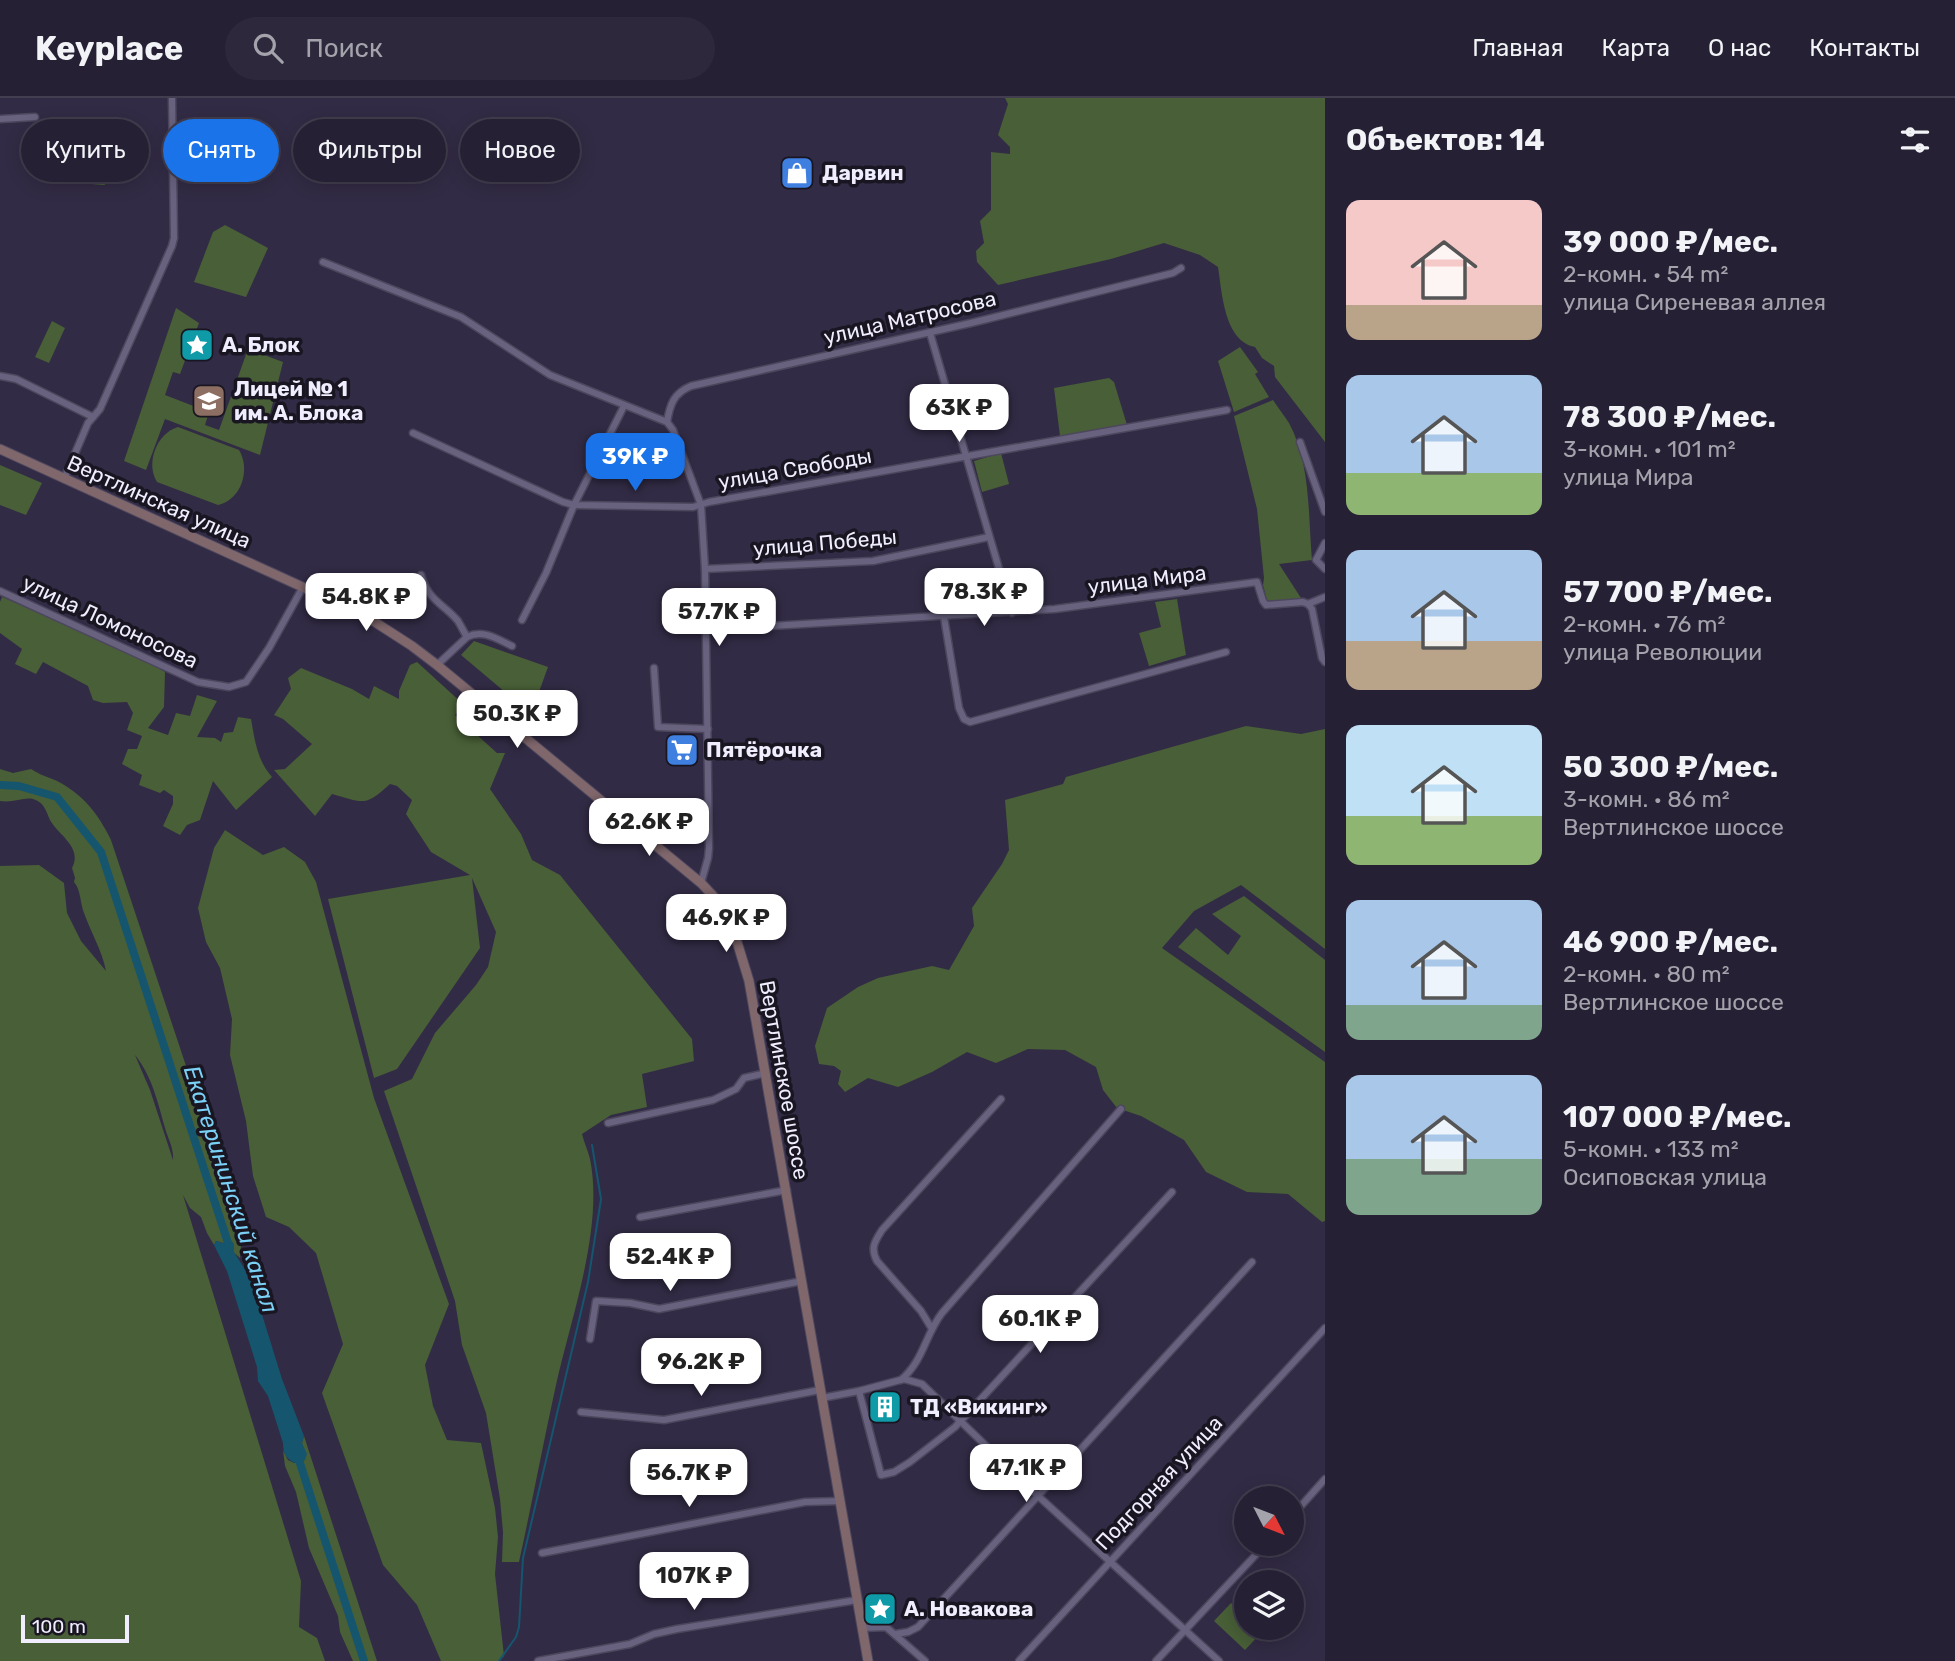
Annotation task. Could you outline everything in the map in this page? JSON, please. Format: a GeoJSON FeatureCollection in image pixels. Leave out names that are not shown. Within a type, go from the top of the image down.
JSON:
{"type":"FeatureCollection","features":[{"type":"Feature","properties":{"kind":"main road","name":"Вертлинская улица"},"geometry":{"type":"LineString","coordinates":[[0,449],[303,587]]}},
{"type":"Feature","properties":{"kind":"main road","name":"Вертлинское шоссе"},"geometry":{"type":"LineString","coordinates":[[303,587],[385,627],[437,665],[701,883],[722,908],[738,943],[749,981],[868,1661]]}},
{"type":"Feature","properties":{"kind":"street"},"geometry":{"type":"LineString","coordinates":[[64,479],[93,417],[100,409],[172,246],[172,98]]}},
{"type":"Feature","properties":{"kind":"street"},"geometry":{"type":"LineString","coordinates":[[0,119],[35,117]]}},
{"type":"Feature","properties":{"kind":"street"},"geometry":{"type":"LineString","coordinates":[[323,262],[404,292],[472,323],[550,375],[667,422],[673,430],[701,505],[705,569],[709,848],[701,883]]}},
{"type":"Feature","properties":{"kind":"street","name":"улица Матросова"},"geometry":{"type":"LineString","coordinates":[[667,422],[675,395],[691,386],[930,333],[1173,273],[1181,268]]}},
{"type":"Feature","properties":{"kind":"street"},"geometry":{"type":"LineString","coordinates":[[930,333],[1012,613]]}},
{"type":"Feature","properties":{"kind":"street"},"geometry":{"type":"LineString","coordinates":[[0,376],[16,379],[93,417]]}},
{"type":"Feature","properties":{"kind":"street"},"geometry":{"type":"LineString","coordinates":[[522,620],[546,573],[574,505],[624,406]]}},
{"type":"Feature","properties":{"kind":"street","name":"улица Свободы"},"geometry":{"type":"LineString","coordinates":[[574,505],[701,505],[1227,410]]}},
{"type":"Feature","properties":{"kind":"street"},"geometry":{"type":"LineString","coordinates":[[413,433],[574,505]]}},
{"type":"Feature","properties":{"kind":"street"},"geometry":{"type":"LineString","coordinates":[[1300,442],[1325,512]]}},
{"type":"Feature","properties":{"kind":"street","name":"улица Победы"},"geometry":{"type":"LineString","coordinates":[[705,569],[873,561],[989,537]]}},
{"type":"Feature","properties":{"kind":"street"},"geometry":{"type":"LineString","coordinates":[[1325,543],[1316,560],[1325,569]]}},
{"type":"Feature","properties":{"kind":"street"},"geometry":{"type":"LineString","coordinates":[[421,575],[427,590],[438,605],[457,620],[467,637]]}},
{"type":"Feature","properties":{"kind":"street","name":"улица Мира"},"geometry":{"type":"LineString","coordinates":[[705,630],[1012,613],[1257,582],[1266,605],[1303,602],[1308,604]]}},
{"type":"Feature","properties":{"kind":"street","name":"улица Ломоносова"},"geometry":{"type":"LineString","coordinates":[[0,590],[198,682],[229,687],[246,682],[269,648],[303,587]]}},
{"type":"Feature","properties":{"kind":"street"},"geometry":{"type":"LineString","coordinates":[[1325,597],[1308,604],[1312,609],[1321,659],[1325,663]]}},
{"type":"Feature","properties":{"kind":"street"},"geometry":{"type":"LineString","coordinates":[[944,617],[959,708],[964,719],[970,722],[1226,652]]}},
{"type":"Feature","properties":{"kind":"street"},"geometry":{"type":"LineString","coordinates":[[437,665],[475,633],[512,646]]}},
{"type":"Feature","properties":{"kind":"street"},"geometry":{"type":"LineString","coordinates":[[654,668],[658,727],[708,729]]}},
{"type":"Feature","properties":{"kind":"street"},"geometry":{"type":"LineString","coordinates":[[608,1123],[722,1097],[736,1088],[744,1078],[766,1073]]}},
{"type":"Feature","properties":{"kind":"street"},"geometry":{"type":"LineString","coordinates":[[932,1329],[921,1311],[877,1261],[873,1254],[873,1244],[882,1230],[1001,1099]]}},
{"type":"Feature","properties":{"kind":"street"},"geometry":{"type":"LineString","coordinates":[[901,1380],[920,1358],[942,1313],[1121,1109]]}},
{"type":"Feature","properties":{"kind":"street"},"geometry":{"type":"LineString","coordinates":[[640,1217],[787,1190]]}},
{"type":"Feature","properties":{"kind":"street"},"geometry":{"type":"LineString","coordinates":[[859,1391],[881,1475],[894,1472],[960,1422],[1172,1192]]}},
{"type":"Feature","properties":{"kind":"street"},"geometry":{"type":"LineString","coordinates":[[895,1634],[908,1632],[918,1626],[1252,1262]]}},
{"type":"Feature","properties":{"kind":"street"},"geometry":{"type":"LineString","coordinates":[[590,1339],[596,1301],[659,1308],[802,1281]]}},
{"type":"Feature","properties":{"kind":"street","name":"Подгорная улица"},"geometry":{"type":"LineString","coordinates":[[1019,1661],[1325,1328]]}},
{"type":"Feature","properties":{"kind":"street"},"geometry":{"type":"LineString","coordinates":[[581,1412],[664,1420],[821,1394],[859,1391],[901,1380],[922,1384],[1037,1495],[1219,1661]]}},
{"type":"Feature","properties":{"kind":"street"},"geometry":{"type":"LineString","coordinates":[[1304,1503],[1325,1479]]}},
{"type":"Feature","properties":{"kind":"street"},"geometry":{"type":"LineString","coordinates":[[542,1553],[805,1502],[840,1501]]}},
{"type":"Feature","properties":{"kind":"street"},"geometry":{"type":"LineString","coordinates":[[1156,1661],[1255,1556]]}},
{"type":"Feature","properties":{"kind":"street"},"geometry":{"type":"LineString","coordinates":[[538,1661],[621,1646],[677,1629],[857,1600]]}},
{"type":"Feature","properties":{"kind":"street"},"geometry":{"type":"LineString","coordinates":[[862,1628],[886,1627],[925,1661]]}},
{"type":"Feature","properties":{"kind":"green space"},"geometry":{"type":"Polygon","coordinates":[[[1005,98],[1325,98],[1325,442],[1275,377],[1274,366],[1262,358],[1255,347],[1245,343],[1237,335],[1226,314],[1218,267],[1200,255],[1164,243],[1111,259],[998,285],[977,262],[976,251],[984,243],[980,221],[991,210],[991,152],[1010,154],[1010,147],[998,135],[1008,104],[1005,98]]]}},
{"type":"Feature","properties":{"kind":"green space"},"geometry":{"type":"Polygon","coordinates":[[[66,182],[108,182],[104,185],[66,182]]]}},
{"type":"Feature","properties":{"kind":"green space"},"geometry":{"type":"Polygon","coordinates":[[[225,225],[268,248],[246,297],[194,282],[213,232],[225,225]]]}},
{"type":"Feature","properties":{"kind":"green space"},"geometry":{"type":"Polygon","coordinates":[[[176,308],[199,323],[180,374],[173,372],[165,395],[209,412],[205,425],[219,430],[248,349],[283,362],[260,455],[165,419],[146,470],[124,461],[176,308]]]}},
{"type":"Feature","properties":{"kind":"green space"},"geometry":{"type":"Polygon","coordinates":[[[52,321],[65,328],[49,363],[35,357],[52,321]]]}},
{"type":"Feature","properties":{"kind":"green space"},"geometry":{"type":"Polygon","coordinates":[[[1240,347],[1258,372],[1255,374],[1269,397],[1234,412],[1218,361],[1240,347]]]}},
{"type":"Feature","properties":{"kind":"green space"},"geometry":{"type":"Polygon","coordinates":[[[1109,378],[1114,382],[1127,425],[1060,436],[1054,388],[1109,378]]]}},
{"type":"Feature","properties":{"kind":"green space"},"geometry":{"type":"Polygon","coordinates":[[[1273,400],[1289,423],[1301,455],[1307,490],[1312,560],[1279,564],[1301,598],[1270,602],[1263,585],[1257,509],[1234,416],[1273,400]]]}},
{"type":"Feature","properties":{"kind":"green space"},"geometry":{"type":"Polygon","coordinates":[[[178,427],[239,450],[244,466],[242,483],[233,497],[226,502],[218,505],[157,482],[152,466],[155,450],[164,435],[178,427]]]}},
{"type":"Feature","properties":{"kind":"green space"},"geometry":{"type":"Polygon","coordinates":[[[1001,453],[1009,484],[982,492],[974,461],[1001,453]]]}},
{"type":"Feature","properties":{"kind":"green space"},"geometry":{"type":"Polygon","coordinates":[[[0,465],[42,483],[26,515],[0,505],[0,465]]]}},
{"type":"Feature","properties":{"kind":"green space"},"geometry":{"type":"Polygon","coordinates":[[[2,597],[132,653],[165,672],[164,707],[148,728],[168,735],[176,713],[190,716],[197,695],[217,701],[197,737],[215,738],[221,742],[224,733],[233,732],[238,717],[251,719],[260,757],[272,777],[236,810],[213,781],[200,820],[187,825],[180,835],[163,826],[173,804],[173,796],[164,790],[160,793],[139,785],[142,775],[122,764],[128,749],[137,749],[142,736],[127,730],[133,713],[127,702],[103,703],[93,700],[88,686],[43,662],[36,674],[15,664],[22,649],[0,633],[2,597]]]}},
{"type":"Feature","properties":{"kind":"green space"},"geometry":{"type":"Polygon","coordinates":[[[1177,599],[1186,655],[1149,666],[1139,633],[1161,627],[1155,602],[1177,599]]]}},
{"type":"Feature","properties":{"kind":"green space"},"geometry":{"type":"Polygon","coordinates":[[[474,641],[548,667],[531,714],[461,655],[474,641]]]}},
{"type":"Feature","properties":{"kind":"green space"},"geometry":{"type":"Polygon","coordinates":[[[417,662],[463,704],[455,715],[497,753],[505,753],[490,789],[521,834],[532,860],[560,875],[692,1039],[694,1061],[642,1074],[647,1107],[611,1115],[582,1134],[590,1159],[593,1185],[589,1243],[519,1562],[502,1562],[500,1499],[486,1413],[462,1345],[455,1301],[384,1091],[412,1079],[435,1033],[488,967],[496,932],[472,878],[480,948],[397,1069],[374,1078],[328,899],[470,875],[431,852],[406,814],[412,800],[397,786],[390,784],[375,797],[364,801],[332,794],[315,816],[274,770],[285,769],[312,744],[283,719],[274,715],[291,689],[288,678],[301,668],[369,699],[374,686],[399,699],[399,691],[410,665],[417,662]]]}},
{"type":"Feature","properties":{"kind":"green space"},"geometry":{"type":"Polygon","coordinates":[[[1246,726],[1301,734],[1325,729],[1325,949],[1241,885],[1194,911],[1162,948],[1325,1062],[1325,1221],[1322,1222],[1288,1194],[1247,1192],[1206,1172],[1184,1140],[1141,1116],[1117,1108],[1103,1090],[1096,1067],[1065,1050],[1028,1049],[996,1063],[967,1052],[898,1087],[868,1078],[845,1092],[838,1084],[841,1071],[834,1066],[819,1064],[815,1046],[827,1008],[858,987],[878,978],[932,966],[949,970],[974,926],[972,908],[1009,850],[1005,800],[1063,784],[1066,777],[1246,726]]]}},
{"type":"Feature","properties":{"kind":"green space"},"geometry":{"type":"Polygon","coordinates":[[[0,769],[13,773],[31,769],[66,786],[82,799],[101,822],[111,840],[194,1090],[203,1133],[241,1245],[240,1258],[223,1243],[216,1241],[214,1245],[201,1217],[190,1208],[183,1195],[301,1581],[299,1627],[317,1638],[325,1661],[0,1661],[0,866],[39,865],[64,883],[67,913],[81,941],[106,971],[74,882],[72,868],[75,861],[72,848],[54,826],[40,802],[33,799],[0,801],[0,769]],[[135,1055],[150,1090],[173,1160],[157,1099],[135,1055]]]}},
{"type":"Feature","properties":{"kind":"green space"},"geometry":{"type":"Polygon","coordinates":[[[225,830],[263,855],[284,847],[305,862],[316,882],[374,1098],[449,1304],[425,1365],[433,1406],[447,1440],[481,1443],[495,1508],[498,1537],[495,1574],[504,1656],[499,1661],[441,1661],[417,1605],[383,1565],[322,1393],[343,1344],[316,1253],[289,1227],[266,1217],[253,1176],[246,1121],[230,1055],[232,1019],[220,968],[206,942],[198,908],[214,848],[225,830]]]}},
{"type":"Feature","properties":{"kind":"green space"},"geometry":{"type":"Polygon","coordinates":[[[1244,896],[1325,960],[1325,1052],[1178,947],[1196,928],[1228,955],[1241,936],[1212,914],[1244,896]]]}},
{"type":"Feature","properties":{"kind":"green space"},"geometry":{"type":"Polygon","coordinates":[[[304,1436],[377,1661],[353,1661],[340,1632],[338,1616],[309,1548],[296,1492],[285,1466],[283,1450],[288,1460],[294,1463],[305,1460],[302,1443],[304,1436]]]}},
{"type":"Feature","properties":{"kind":"green space"},"geometry":{"type":"Polygon","coordinates":[[[1231,1603],[1234,1606],[1234,1640],[1214,1621],[1231,1603]]]}},
{"type":"Feature","properties":{"kind":"green space"},"geometry":{"type":"Polygon","coordinates":[[[1234,1640],[1254,1640],[1245,1650],[1234,1640]]]}},
{"type":"Feature","properties":{"kind":"water"},"geometry":{"type":"Polygon","coordinates":[[[229,1238],[234,1244],[234,1252],[251,1279],[282,1379],[304,1436],[302,1443],[307,1454],[305,1460],[295,1463],[286,1455],[268,1396],[258,1381],[257,1367],[227,1271],[214,1245],[216,1241],[223,1243],[229,1238]]]}},
{"type":"Feature","properties":{"kind":"waterway","name":"Екатерининский канал"},"geometry":{"type":"LineString","coordinates":[[0,785],[19,786],[57,797],[101,852],[230,1249]]}},
{"type":"Feature","properties":{"kind":"waterway"},"geometry":{"type":"LineString","coordinates":[[499,1661],[516,1637],[519,1627],[523,1558],[588,1282],[601,1199],[592,1145]]}},
{"type":"Feature","properties":{"kind":"waterway","name":"Екатерининский канал"},"geometry":{"type":"LineString","coordinates":[[297,1454],[364,1661]]}},
{"type":"Feature","properties":{"kind":"place","name":"Дарвин"},"geometry":{"type":"Point","coordinates":[797,173]}},
{"type":"Feature","properties":{"kind":"place","name":"А. Блок"},"geometry":{"type":"Point","coordinates":[197,345]}},
{"type":"Feature","properties":{"kind":"place","name":"Лицей № 1 им. А. Блока"},"geometry":{"type":"Point","coordinates":[209,401]}},
{"type":"Feature","properties":{"kind":"place","name":"Пятёрочка"},"geometry":{"type":"Point","coordinates":[682,750]}},
{"type":"Feature","properties":{"kind":"place","name":"ТД «Викинг»"},"geometry":{"type":"Point","coordinates":[885,1407]}},
{"type":"Feature","properties":{"kind":"place","name":"А. Новакова"},"geometry":{"type":"Point","coordinates":[880,1609]}}]}
